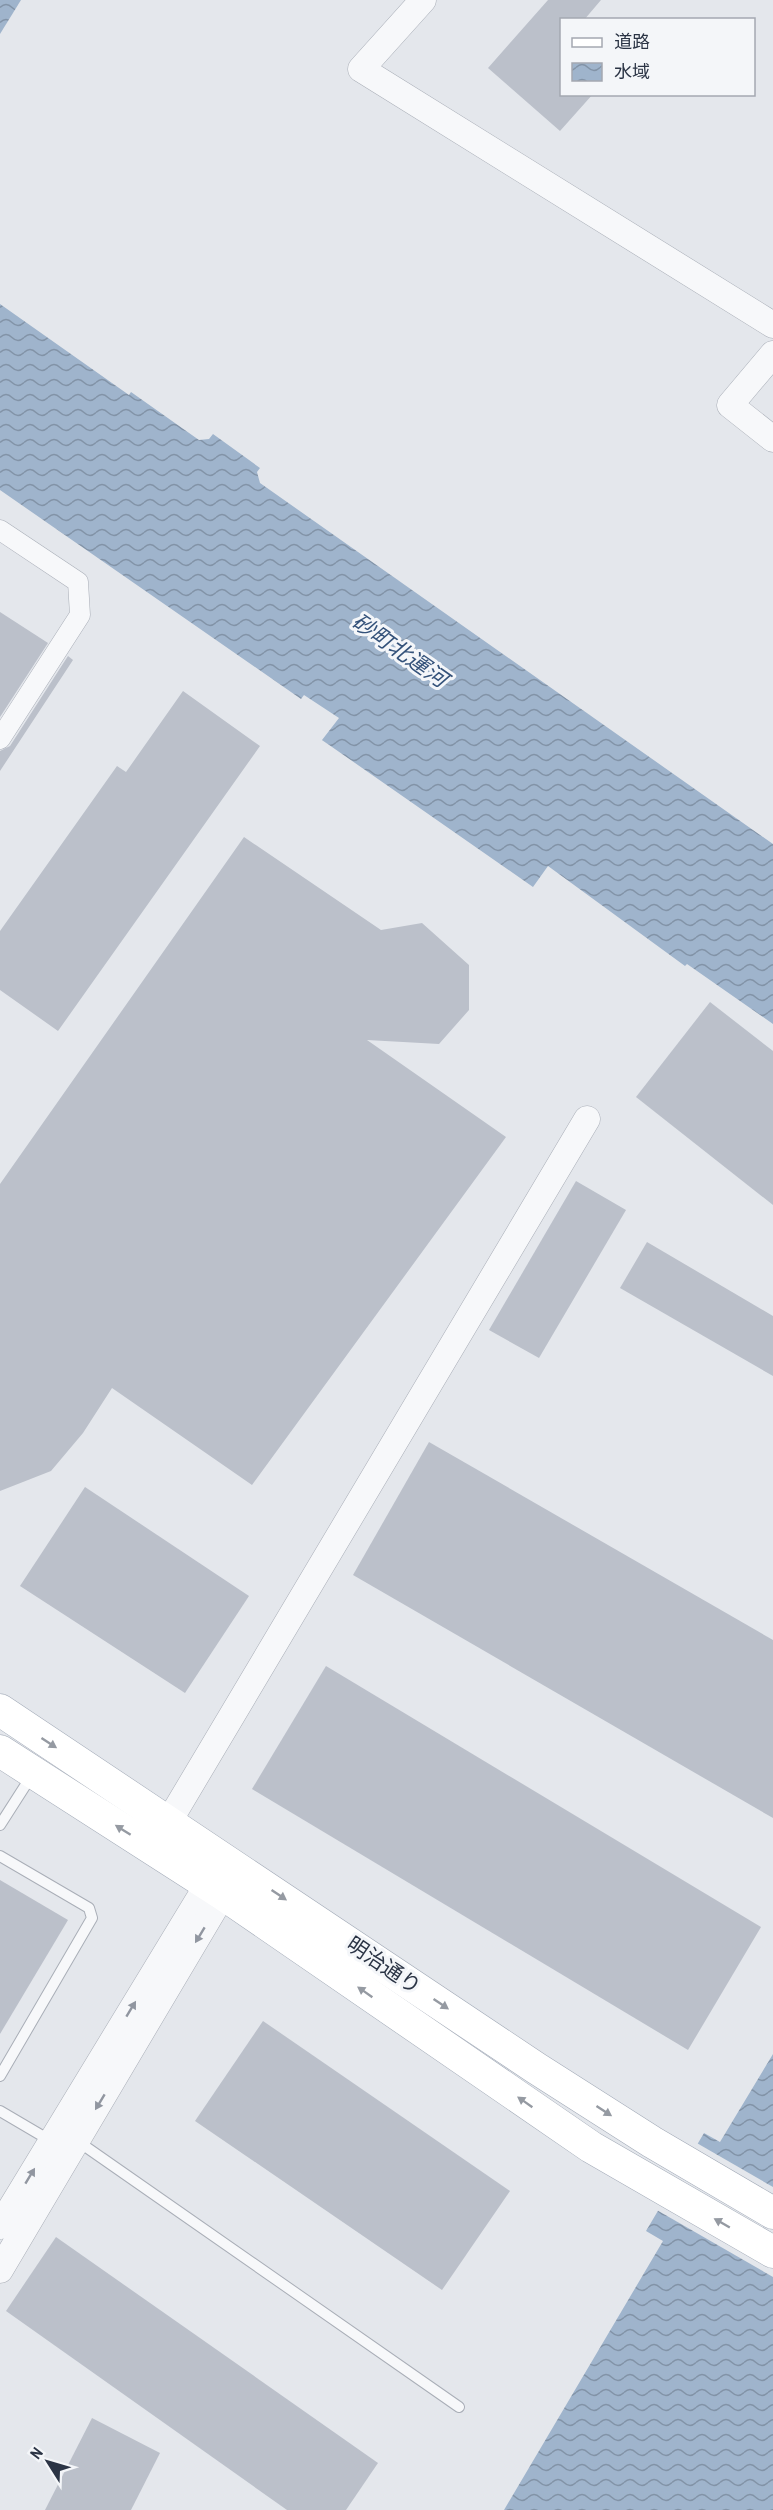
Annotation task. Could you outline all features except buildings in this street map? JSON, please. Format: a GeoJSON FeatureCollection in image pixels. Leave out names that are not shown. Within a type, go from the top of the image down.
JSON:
{"type":"FeatureCollection","features":[{"type":"Feature","properties":{"kind":"main road","name":"明治通り"},"geometry":{"type":"LineString","coordinates":[[0,1710],[231,1862],[536,2068],[652,2142],[773,2213]]}},
{"type":"Feature","properties":{"kind":"main road","name":"明治通り"},"geometry":{"type":"LineString","coordinates":[[0,1751],[216,1889],[591,2147],[773,2252]]}},
{"type":"Feature","properties":{"kind":"street"},"geometry":{"type":"LineString","coordinates":[[423,0],[361,69],[773,325]]}},
{"type":"Feature","properties":{"kind":"street"},"geometry":{"type":"LineString","coordinates":[[773,354],[730,405],[773,439]]}},
{"type":"Feature","properties":{"kind":"street"},"geometry":{"type":"LineString","coordinates":[[0,530],[78,582],[80,615],[0,739]]}},
{"type":"Feature","properties":{"kind":"street"},"geometry":{"type":"LineString","coordinates":[[153,1849],[587,1119]]}},
{"type":"Feature","properties":{"kind":"street"},"geometry":{"type":"LineString","coordinates":[[0,2270],[77,2140],[231,1862]]}},
{"type":"Feature","properties":{"kind":"street"},"geometry":{"type":"LineString","coordinates":[[0,2226],[51,2141],[216,1889]]}},
{"type":"Feature","properties":{"kind":"lane"},"geometry":{"type":"LineString","coordinates":[[0,1825],[34,1773]]}},
{"type":"Feature","properties":{"kind":"lane"},"geometry":{"type":"LineString","coordinates":[[0,1856],[89,1908],[92,1918],[0,2076]]}},
{"type":"Feature","properties":{"kind":"lane"},"geometry":{"type":"LineString","coordinates":[[0,2110],[51,2141],[77,2140],[459,2407]]}},
{"type":"Feature","properties":{"kind":"water"},"geometry":{"type":"Polygon","coordinates":[[[0,0],[21,0],[0,34],[0,0]]]}},
{"type":"Feature","properties":{"kind":"water","name":"砂町北運河"},"geometry":{"type":"Polygon","coordinates":[[[0,304],[129,395],[131,392],[199,440],[209,439],[213,434],[260,468],[257,472],[260,483],[773,844],[773,1024],[687,964],[685,966],[548,866],[533,887],[322,740],[339,718],[304,695],[301,699],[0,490],[0,304]]]}},
{"type":"Feature","properties":{"kind":"water"},"geometry":{"type":"Polygon","coordinates":[[[773,2054],[773,2510],[504,2510],[663,2241],[646,2231],[704,2133],[720,2142],[773,2054]]]}},
{"type":"Feature","properties":{"kind":"pier"},"geometry":{"type":"Polygon","coordinates":[[[695,2142],[773,2187],[773,2277],[655,2209],[695,2142]]]}}]}
